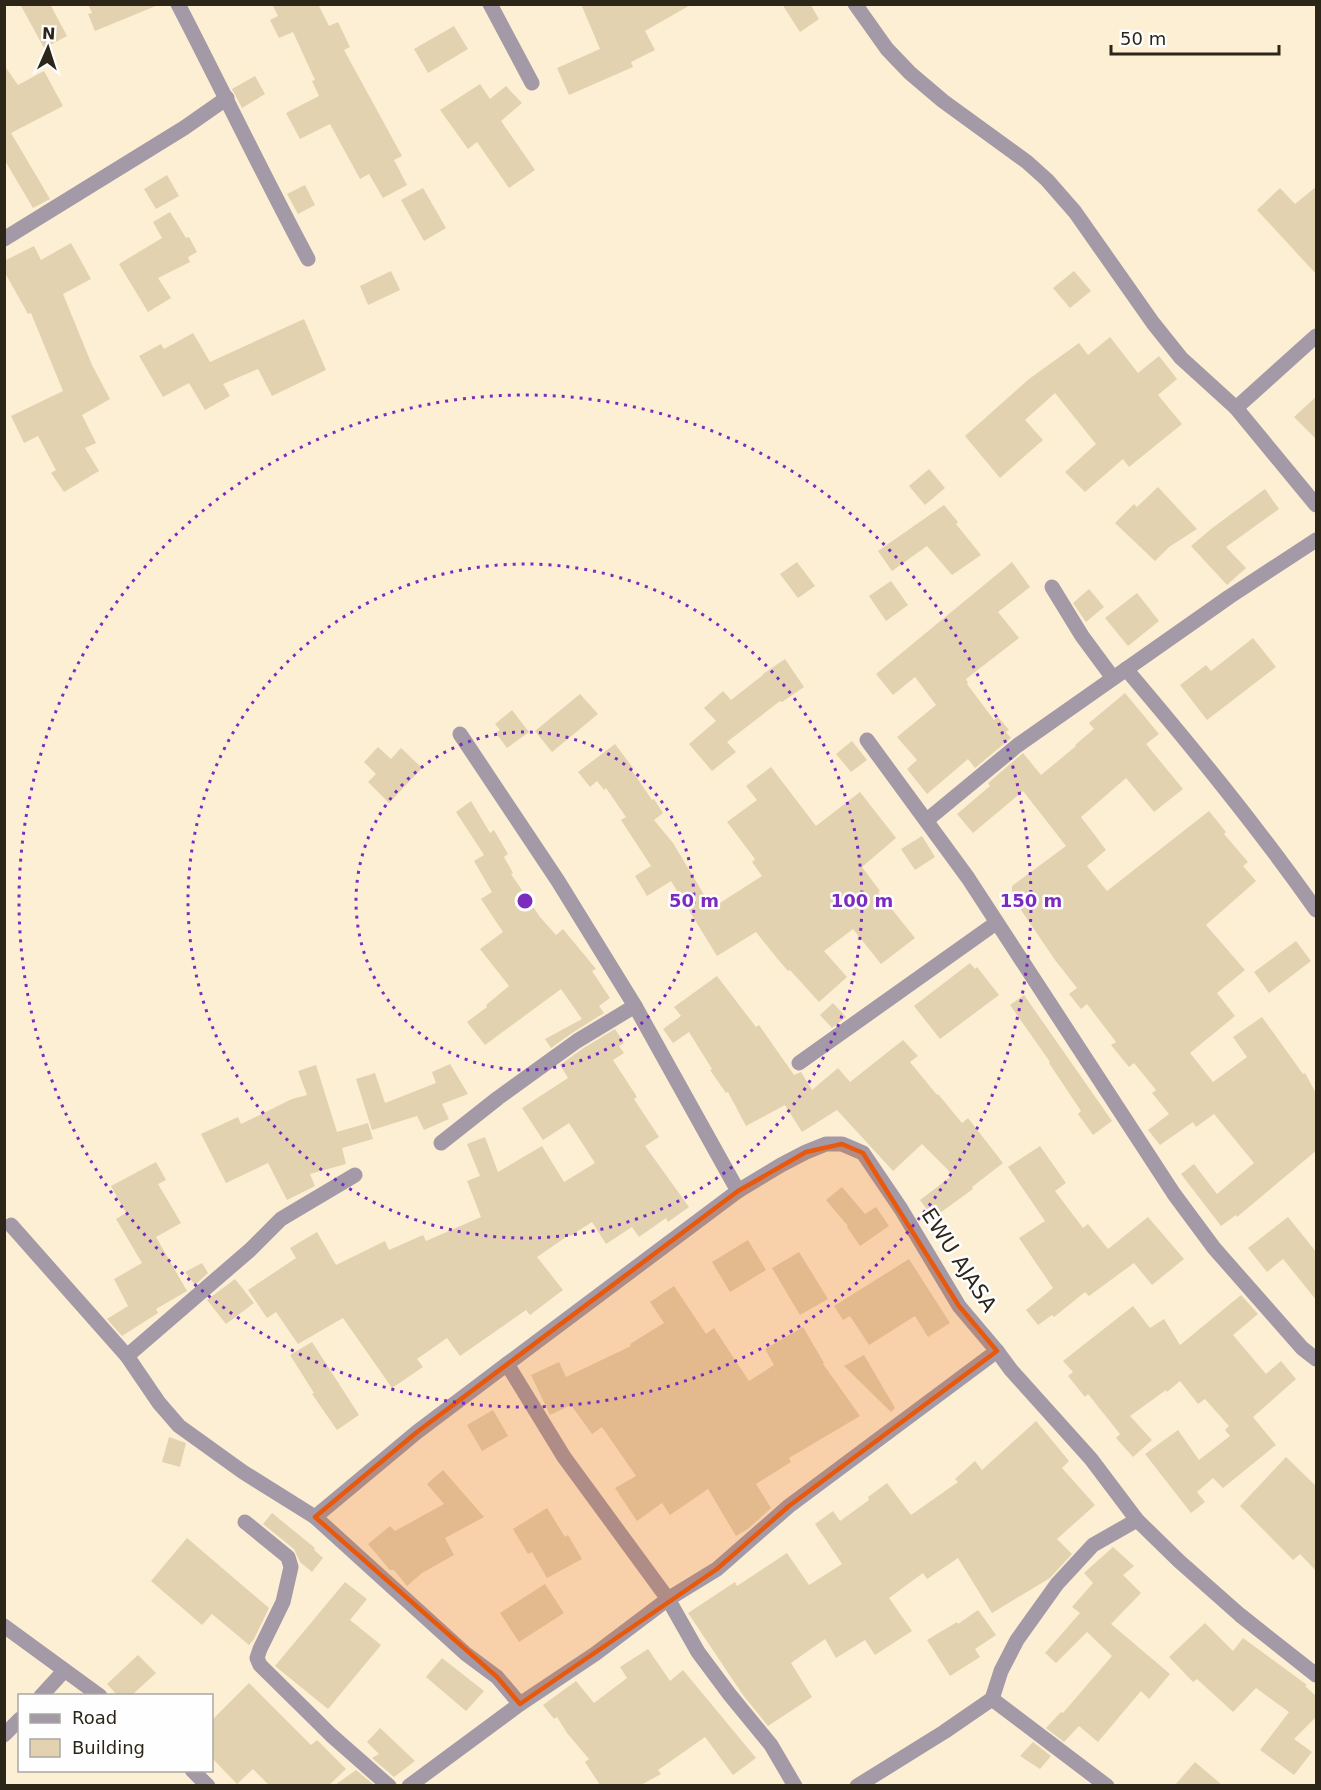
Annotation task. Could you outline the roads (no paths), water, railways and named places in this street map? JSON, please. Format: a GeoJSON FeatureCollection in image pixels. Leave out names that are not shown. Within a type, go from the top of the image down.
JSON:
{"type":"FeatureCollection","features":[{"type":"Feature","properties":{"kind":"street"},"geometry":{"type":"LineString","coordinates":[[178,4],[308,259]]}},
{"type":"Feature","properties":{"kind":"street"},"geometry":{"type":"LineString","coordinates":[[490,4],[532,83]]}},
{"type":"Feature","properties":{"kind":"street"},"geometry":{"type":"LineString","coordinates":[[855,4],[887,49],[910,73],[943,101],[1027,162],[1047,180],[1076,212],[1153,323],[1181,358],[1236,408],[1317,506]]}},
{"type":"Feature","properties":{"kind":"street"},"geometry":{"type":"LineString","coordinates":[[4,239],[184,128],[227,98]]}},
{"type":"Feature","properties":{"kind":"street"},"geometry":{"type":"LineString","coordinates":[[1236,408],[1317,336]]}},
{"type":"Feature","properties":{"kind":"street"},"geometry":{"type":"LineString","coordinates":[[927,820],[1018,745],[1229,597],[1317,540]]}},
{"type":"Feature","properties":{"kind":"street"},"geometry":{"type":"LineString","coordinates":[[1052,587],[1082,636],[1113,678]]}},
{"type":"Feature","properties":{"kind":"street"},"geometry":{"type":"LineString","coordinates":[[1126,669],[1205,764],[1317,910]]}},
{"type":"Feature","properties":{"kind":"street"},"geometry":{"type":"LineString","coordinates":[[460,734],[558,881],[634,1006],[738,1191]]}},
{"type":"Feature","properties":{"kind":"street"},"geometry":{"type":"LineString","coordinates":[[867,740],[969,878],[996,923],[1052,1004],[1174,1194],[1214,1248],[1302,1348],[1317,1359]]}},
{"type":"Feature","properties":{"kind":"street"},"geometry":{"type":"LineString","coordinates":[[799,1063],[996,923]]}},
{"type":"Feature","properties":{"kind":"street"},"geometry":{"type":"LineString","coordinates":[[441,1143],[577,1041],[634,1006]]}},
{"type":"Feature","properties":{"kind":"street","name":"EWU AJASA"},"geometry":{"type":"LineString","coordinates":[[315,1517],[417,1432],[738,1191],[781,1165],[826,1144],[842,1144],[863,1153],[901,1209],[959,1306],[1011,1370],[1091,1459],[1137,1520],[1240,1615],[1317,1675]]}},
{"type":"Feature","properties":{"kind":"street"},"geometry":{"type":"LineString","coordinates":[[127,1356],[250,1250],[281,1219],[355,1174]]}},
{"type":"Feature","properties":{"kind":"street"},"geometry":{"type":"LineString","coordinates":[[11,1225],[127,1356],[159,1403],[179,1426],[243,1472],[315,1517],[466,1654],[497,1677],[520,1704]]}},
{"type":"Feature","properties":{"kind":"street"},"geometry":{"type":"LineString","coordinates":[[409,1785],[520,1704],[595,1654],[668,1599],[717,1569],[789,1506],[997,1351]]}},
{"type":"Feature","properties":{"kind":"street"},"geometry":{"type":"LineString","coordinates":[[507,1364],[564,1457],[668,1599],[698,1653],[771,1745],[795,1785]]}},
{"type":"Feature","properties":{"kind":"street"},"geometry":{"type":"LineString","coordinates":[[857,1785],[944,1732],[992,1698],[1001,1671],[1017,1640],[1057,1584],[1094,1545],[1137,1520]]}},
{"type":"Feature","properties":{"kind":"street"},"geometry":{"type":"LineString","coordinates":[[245,1522],[288,1557],[291,1567],[283,1602],[257,1658],[260,1665],[331,1735],[388,1785]]}},
{"type":"Feature","properties":{"kind":"street"},"geometry":{"type":"LineString","coordinates":[[4,1626],[98,1694]]}},
{"type":"Feature","properties":{"kind":"street"},"geometry":{"type":"LineString","coordinates":[[42,1694],[64,1671]]}},
{"type":"Feature","properties":{"kind":"street"},"geometry":{"type":"LineString","coordinates":[[992,1698],[1107,1785]]}},
{"type":"Feature","properties":{"kind":"street"},"geometry":{"type":"LineString","coordinates":[[4,1735],[18,1721]]}},
{"type":"Feature","properties":{"kind":"street"},"geometry":{"type":"LineString","coordinates":[[194,1772],[208,1785]]}}]}
